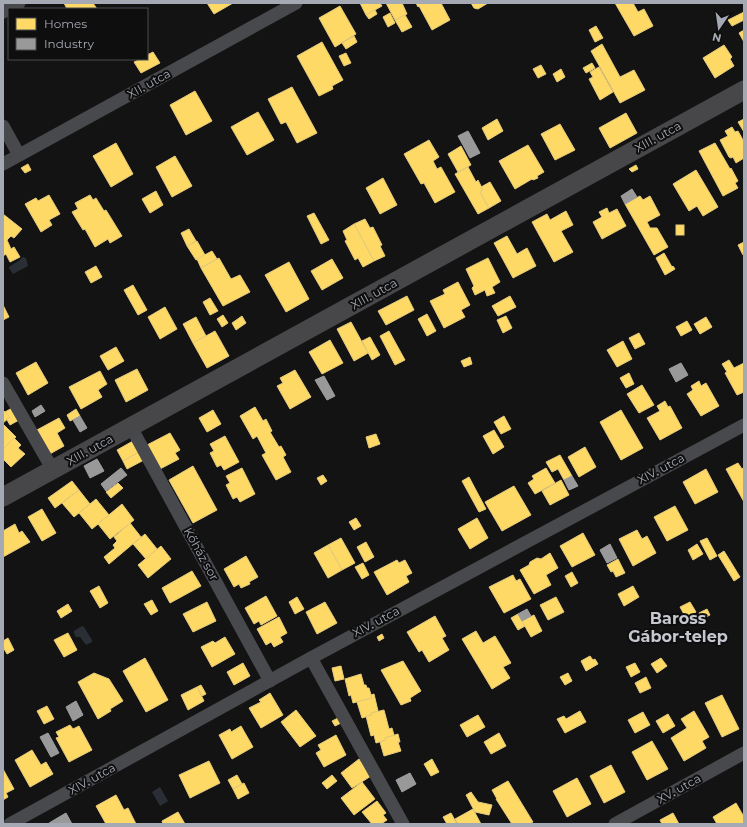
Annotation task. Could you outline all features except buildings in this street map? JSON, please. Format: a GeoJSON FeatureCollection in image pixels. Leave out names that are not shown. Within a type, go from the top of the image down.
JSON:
{"type":"FeatureCollection","features":[{"type":"Feature","properties":{"kind":"street"},"geometry":{"type":"LineString","coordinates":[[10,8],[19,3]]}},
{"type":"Feature","properties":{"kind":"street","name":"XII. utca"},"geometry":{"type":"LineString","coordinates":[[3,164],[296,3]]}},
{"type":"Feature","properties":{"kind":"street","name":"XIII. utca"},"geometry":{"type":"LineString","coordinates":[[3,497],[744,90]]}},
{"type":"Feature","properties":{"kind":"street"},"geometry":{"type":"LineString","coordinates":[[3,126],[19,155]]}},
{"type":"Feature","properties":{"kind":"street"},"geometry":{"type":"LineString","coordinates":[[3,383],[53,470]]}},
{"type":"Feature","properties":{"kind":"street","name":"XIV. utca"},"geometry":{"type":"LineString","coordinates":[[10,824],[310,658],[744,425]]}},
{"type":"Feature","properties":{"kind":"street","name":"Kőház sor"},"geometry":{"type":"LineString","coordinates":[[131,427],[270,681]]}},
{"type":"Feature","properties":{"kind":"street"},"geometry":{"type":"LineString","coordinates":[[310,658],[402,824]]}},
{"type":"Feature","properties":{"kind":"street","name":"XV. utca"},"geometry":{"type":"LineString","coordinates":[[615,824],[744,753]]}},
{"type":"Feature","properties":{"kind":"shaded area"},"geometry":{"type":"Polygon","coordinates":[[[22,257],[26,258],[28,266],[13,274],[9,267],[22,257]]]}},
{"type":"Feature","properties":{"kind":"shaded area"},"geometry":{"type":"Polygon","coordinates":[[[82,626],[92,640],[92,642],[86,645],[80,637],[76,637],[74,633],[74,631],[82,626]]]}},
{"type":"Feature","properties":{"kind":"shaded area"},"geometry":{"type":"Polygon","coordinates":[[[160,787],[168,801],[160,806],[152,792],[160,787]]]}},
{"type":"Feature","properties":{"kind":"district","name":"Baross Gábor-telep"},"geometry":{"type":"Point","coordinates":[678,627]}}]}
